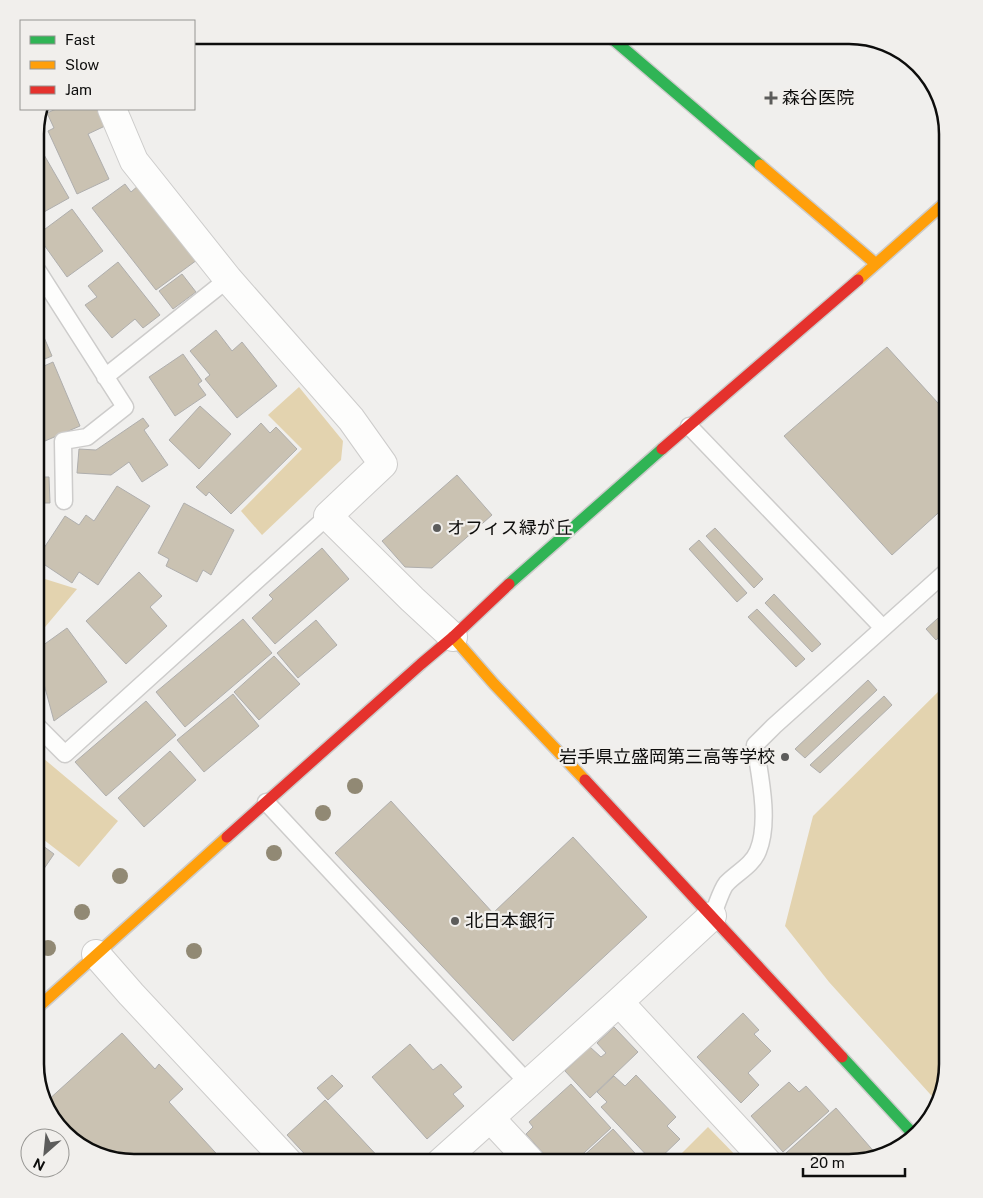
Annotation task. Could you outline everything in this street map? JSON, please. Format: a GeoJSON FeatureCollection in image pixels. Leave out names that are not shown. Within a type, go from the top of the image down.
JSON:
{"type":"FeatureCollection","features":[{"type":"Feature","properties":{"kind":"street"},"geometry":{"type":"LineString","coordinates":[[619,44],[876,264]]}},
{"type":"Feature","properties":{"kind":"street"},"geometry":{"type":"LineString","coordinates":[[112,110],[134,161],[228,279],[350,419],[384,464],[328,516],[453,637],[494,684],[712,916],[910,1131]]}},
{"type":"Feature","properties":{"kind":"street"},"geometry":{"type":"LineString","coordinates":[[44,1002],[453,637],[495,596],[939,208]]}},
{"type":"Feature","properties":{"kind":"street"},"geometry":{"type":"LineString","coordinates":[[450,1154],[712,916]]}},
{"type":"Feature","properties":{"kind":"street"},"geometry":{"type":"LineString","coordinates":[[96,954],[281,1154]]}},
{"type":"Feature","properties":{"kind":"street"},"geometry":{"type":"LineString","coordinates":[[619,1002],[760,1154]]}},
{"type":"Feature","properties":{"kind":"street"},"geometry":{"type":"LineString","coordinates":[[490,1118],[524,1154]]}},
{"type":"Feature","properties":{"kind":"lane"},"geometry":{"type":"LineString","coordinates":[[105,377],[228,279]]}},
{"type":"Feature","properties":{"kind":"lane"},"geometry":{"type":"LineString","coordinates":[[44,280],[125,407],[87,437],[63,441],[64,501]]}},
{"type":"Feature","properties":{"kind":"lane"},"geometry":{"type":"LineString","coordinates":[[689,426],[884,628]]}},
{"type":"Feature","properties":{"kind":"lane"},"geometry":{"type":"LineString","coordinates":[[44,733],[65,754],[328,516]]}},
{"type":"Feature","properties":{"kind":"lane"},"geometry":{"type":"LineString","coordinates":[[712,916],[726,885],[744,869],[758,852],[764,827],[755,745],[939,578]]}},
{"type":"Feature","properties":{"kind":"lane"},"geometry":{"type":"LineString","coordinates":[[266,802],[528,1083]]}},
{"type":"Feature","properties":{"kind":"shaded area"},"geometry":{"type":"Polygon","coordinates":[[[299,387],[343,441],[341,460],[262,535],[241,511],[302,449],[268,415],[299,387]]]}},
{"type":"Feature","properties":{"kind":"shaded area"},"geometry":{"type":"Polygon","coordinates":[[[44,579],[77,589],[44,628],[44,579]]]}},
{"type":"Feature","properties":{"kind":"shaded area"},"geometry":{"type":"Polygon","coordinates":[[[939,691],[939,1065],[938,1082],[933,1097],[829,982],[785,926],[813,816],[939,691]]]}},
{"type":"Feature","properties":{"kind":"shaded area"},"geometry":{"type":"Polygon","coordinates":[[[44,759],[118,821],[79,867],[44,840],[44,759]]]}},
{"type":"Feature","properties":{"kind":"shaded area"},"geometry":{"type":"Polygon","coordinates":[[[708,1127],[734,1154],[681,1154],[708,1127]]]}},
{"type":"Feature","properties":{"kind":"building"},"geometry":{"type":"Polygon","coordinates":[[[54,110],[97,110],[105,126],[88,134],[109,179],[77,194],[48,131],[54,128],[47,113],[54,110]]]}},
{"type":"Feature","properties":{"kind":"building"},"geometry":{"type":"Polygon","coordinates":[[[44,155],[69,198],[44,212],[44,155]]]}},
{"type":"Feature","properties":{"kind":"building"},"geometry":{"type":"Polygon","coordinates":[[[125,184],[131,192],[139,185],[197,260],[156,290],[92,208],[125,184]]]}},
{"type":"Feature","properties":{"kind":"building"},"geometry":{"type":"Polygon","coordinates":[[[72,209],[103,251],[67,277],[44,245],[44,230],[72,209]]]}},
{"type":"Feature","properties":{"kind":"building"},"geometry":{"type":"Polygon","coordinates":[[[118,262],[160,315],[143,328],[135,319],[112,338],[85,305],[97,297],[88,286],[118,262]]]}},
{"type":"Feature","properties":{"kind":"building"},"geometry":{"type":"Polygon","coordinates":[[[182,274],[196,292],[173,309],[159,291],[182,274]]]}},
{"type":"Feature","properties":{"kind":"building"},"geometry":{"type":"Polygon","coordinates":[[[216,330],[232,351],[242,342],[277,386],[237,418],[205,379],[210,375],[190,351],[216,330]]]}},
{"type":"Feature","properties":{"kind":"building"},"geometry":{"type":"Polygon","coordinates":[[[44,337],[52,356],[44,359],[44,337]]]}},
{"type":"Feature","properties":{"kind":"building"},"geometry":{"type":"Polygon","coordinates":[[[887,347],[939,404],[939,512],[892,555],[784,436],[887,347]]]}},
{"type":"Feature","properties":{"kind":"building"},"geometry":{"type":"Polygon","coordinates":[[[183,354],[202,381],[198,384],[206,395],[175,416],[149,377],[183,354]]]}},
{"type":"Feature","properties":{"kind":"building"},"geometry":{"type":"Polygon","coordinates":[[[53,362],[80,426],[44,441],[44,366],[53,362]]]}},
{"type":"Feature","properties":{"kind":"building"},"geometry":{"type":"Polygon","coordinates":[[[200,406],[231,434],[199,469],[169,440],[200,406]]]}},
{"type":"Feature","properties":{"kind":"building"},"geometry":{"type":"Polygon","coordinates":[[[143,418],[149,426],[144,430],[168,465],[142,482],[129,462],[111,475],[77,473],[79,449],[96,450],[143,418]]]}},
{"type":"Feature","properties":{"kind":"building"},"geometry":{"type":"Polygon","coordinates":[[[261,423],[270,433],[276,427],[297,449],[231,514],[209,492],[206,496],[196,487],[261,423]]]}},
{"type":"Feature","properties":{"kind":"building","name":"オフィス緑が丘"},"geometry":{"type":"Polygon","coordinates":[[[457,475],[492,515],[432,568],[405,567],[382,541],[457,475]]]}},
{"type":"Feature","properties":{"kind":"building"},"geometry":{"type":"Polygon","coordinates":[[[44,477],[49,477],[50,503],[44,503],[44,477]]]}},
{"type":"Feature","properties":{"kind":"building"},"geometry":{"type":"Polygon","coordinates":[[[117,486],[150,506],[98,585],[79,572],[72,583],[44,564],[44,548],[65,516],[79,525],[86,515],[94,521],[117,486]]]}},
{"type":"Feature","properties":{"kind":"building"},"geometry":{"type":"Polygon","coordinates":[[[184,503],[234,530],[211,575],[203,570],[197,582],[166,566],[169,559],[158,553],[184,503]]]}},
{"type":"Feature","properties":{"kind":"building"},"geometry":{"type":"Polygon","coordinates":[[[715,528],[763,579],[754,588],[706,536],[715,528]]]}},
{"type":"Feature","properties":{"kind":"building"},"geometry":{"type":"Polygon","coordinates":[[[699,540],[747,593],[737,602],[689,549],[699,540]]]}},
{"type":"Feature","properties":{"kind":"building"},"geometry":{"type":"Polygon","coordinates":[[[322,548],[349,579],[275,644],[252,618],[273,599],[269,595],[322,548]]]}},
{"type":"Feature","properties":{"kind":"building"},"geometry":{"type":"Polygon","coordinates":[[[139,572],[162,596],[150,607],[167,626],[126,664],[86,621],[139,572]]]}},
{"type":"Feature","properties":{"kind":"building"},"geometry":{"type":"Polygon","coordinates":[[[774,594],[821,644],[812,652],[765,603],[774,594]]]}},
{"type":"Feature","properties":{"kind":"building"},"geometry":{"type":"Polygon","coordinates":[[[757,609],[805,659],[796,667],[748,617],[757,609]]]}},
{"type":"Feature","properties":{"kind":"building"},"geometry":{"type":"Polygon","coordinates":[[[939,617],[939,637],[936,640],[926,629],[939,617]]]}},
{"type":"Feature","properties":{"kind":"building"},"geometry":{"type":"Polygon","coordinates":[[[243,619],[272,653],[185,727],[156,692],[243,619]]]}},
{"type":"Feature","properties":{"kind":"building"},"geometry":{"type":"Polygon","coordinates":[[[316,620],[337,645],[298,678],[277,653],[316,620]]]}},
{"type":"Feature","properties":{"kind":"building"},"geometry":{"type":"Polygon","coordinates":[[[67,628],[107,682],[54,721],[44,684],[44,645],[67,628]]]}},
{"type":"Feature","properties":{"kind":"building"},"geometry":{"type":"Polygon","coordinates":[[[274,656],[300,684],[259,720],[234,692],[274,656]]]}},
{"type":"Feature","properties":{"kind":"building"},"geometry":{"type":"Polygon","coordinates":[[[868,680],[877,690],[805,758],[795,749],[868,680]]]}},
{"type":"Feature","properties":{"kind":"building"},"geometry":{"type":"Polygon","coordinates":[[[233,694],[259,726],[204,772],[177,740],[233,694]]]}},
{"type":"Feature","properties":{"kind":"building"},"geometry":{"type":"Polygon","coordinates":[[[884,696],[892,705],[820,773],[810,765],[884,696]]]}},
{"type":"Feature","properties":{"kind":"building"},"geometry":{"type":"Polygon","coordinates":[[[146,701],[176,735],[106,796],[75,762],[146,701]]]}},
{"type":"Feature","properties":{"kind":"building"},"geometry":{"type":"Polygon","coordinates":[[[170,751],[196,780],[144,827],[118,798],[170,751]]]}},
{"type":"Feature","properties":{"kind":"building"},"geometry":{"type":"Polygon","coordinates":[[[391,801],[493,913],[573,837],[647,917],[513,1041],[335,853],[391,801]]]}},
{"type":"Feature","properties":{"kind":"building"},"geometry":{"type":"Polygon","coordinates":[[[44,847],[54,854],[44,869],[44,847]]]}},
{"type":"Feature","properties":{"kind":"building"},"geometry":{"type":"Polygon","coordinates":[[[743,1013],[759,1030],[754,1034],[771,1051],[748,1073],[759,1085],[741,1103],[697,1057],[743,1013]]]}},
{"type":"Feature","properties":{"kind":"building"},"geometry":{"type":"Polygon","coordinates":[[[614,1027],[638,1052],[590,1098],[565,1071],[590,1047],[601,1057],[606,1053],[597,1043],[614,1027]]]}},
{"type":"Feature","properties":{"kind":"building"},"geometry":{"type":"Polygon","coordinates":[[[122,1033],[155,1069],[159,1064],[183,1089],[169,1102],[217,1154],[116,1153],[94,1145],[74,1132],[59,1114],[51,1099],[122,1033]]]}},
{"type":"Feature","properties":{"kind":"building"},"geometry":{"type":"Polygon","coordinates":[[[410,1044],[433,1070],[441,1064],[462,1087],[453,1094],[464,1106],[427,1139],[372,1077],[410,1044]]]}},
{"type":"Feature","properties":{"kind":"building"},"geometry":{"type":"Polygon","coordinates":[[[332,1075],[343,1086],[328,1100],[317,1088],[332,1075]]]}},
{"type":"Feature","properties":{"kind":"building"},"geometry":{"type":"Polygon","coordinates":[[[636,1075],[676,1117],[667,1126],[680,1139],[664,1154],[645,1154],[601,1107],[607,1102],[597,1092],[614,1076],[625,1086],[636,1075]]]}},
{"type":"Feature","properties":{"kind":"building"},"geometry":{"type":"Polygon","coordinates":[[[789,1082],[799,1092],[806,1086],[829,1111],[783,1152],[751,1116],[789,1082]]]}},
{"type":"Feature","properties":{"kind":"building"},"geometry":{"type":"Polygon","coordinates":[[[571,1084],[611,1128],[583,1154],[544,1154],[526,1134],[533,1127],[529,1122],[571,1084]]]}},
{"type":"Feature","properties":{"kind":"building"},"geometry":{"type":"Polygon","coordinates":[[[325,1100],[376,1154],[305,1154],[287,1135],[325,1100]]]}},
{"type":"Feature","properties":{"kind":"building"},"geometry":{"type":"Polygon","coordinates":[[[836,1108],[873,1151],[850,1154],[786,1153],[836,1108]]]}},
{"type":"Feature","properties":{"kind":"building"},"geometry":{"type":"Polygon","coordinates":[[[613,1129],[636,1154],[586,1154],[613,1129]]]}},
{"type":"Feature","properties":{"kind":"traffic: fast"},"geometry":{"type":"LineString","coordinates":[[619,44],[760,165]]}},
{"type":"Feature","properties":{"kind":"traffic: fast"},"geometry":{"type":"LineString","coordinates":[[509,584],[662,449]]}},
{"type":"Feature","properties":{"kind":"traffic: fast"},"geometry":{"type":"LineString","coordinates":[[842,1057],[910,1131]]}},
{"type":"Feature","properties":{"kind":"traffic: slow"},"geometry":{"type":"LineString","coordinates":[[760,165],[876,264]]}},
{"type":"Feature","properties":{"kind":"traffic: slow"},"geometry":{"type":"LineString","coordinates":[[858,280],[939,208]]}},
{"type":"Feature","properties":{"kind":"traffic: slow"},"geometry":{"type":"LineString","coordinates":[[453,637],[494,684],[585,780]]}},
{"type":"Feature","properties":{"kind":"traffic: slow"},"geometry":{"type":"LineString","coordinates":[[44,1002],[227,837]]}},
{"type":"Feature","properties":{"kind":"traffic: jam"},"geometry":{"type":"LineString","coordinates":[[662,449],[858,280]]}},
{"type":"Feature","properties":{"kind":"traffic: jam"},"geometry":{"type":"LineString","coordinates":[[227,837],[453,637],[509,584]]}},
{"type":"Feature","properties":{"kind":"traffic: jam"},"geometry":{"type":"LineString","coordinates":[[585,780],[842,1057]]}},
{"type":"Feature","properties":{"kind":"place","name":"森谷医院"},"geometry":{"type":"Point","coordinates":[771,98]}},
{"type":"Feature","properties":{"kind":"place","name":"オフィス緑が丘"},"geometry":{"type":"Point","coordinates":[437,528]}},
{"type":"Feature","properties":{"kind":"place","name":"岩手県立盛岡第三高等学校"},"geometry":{"type":"Point","coordinates":[785,757]}},
{"type":"Feature","properties":{"kind":"place","name":"北日本銀行"},"geometry":{"type":"Point","coordinates":[455,921]}}]}
